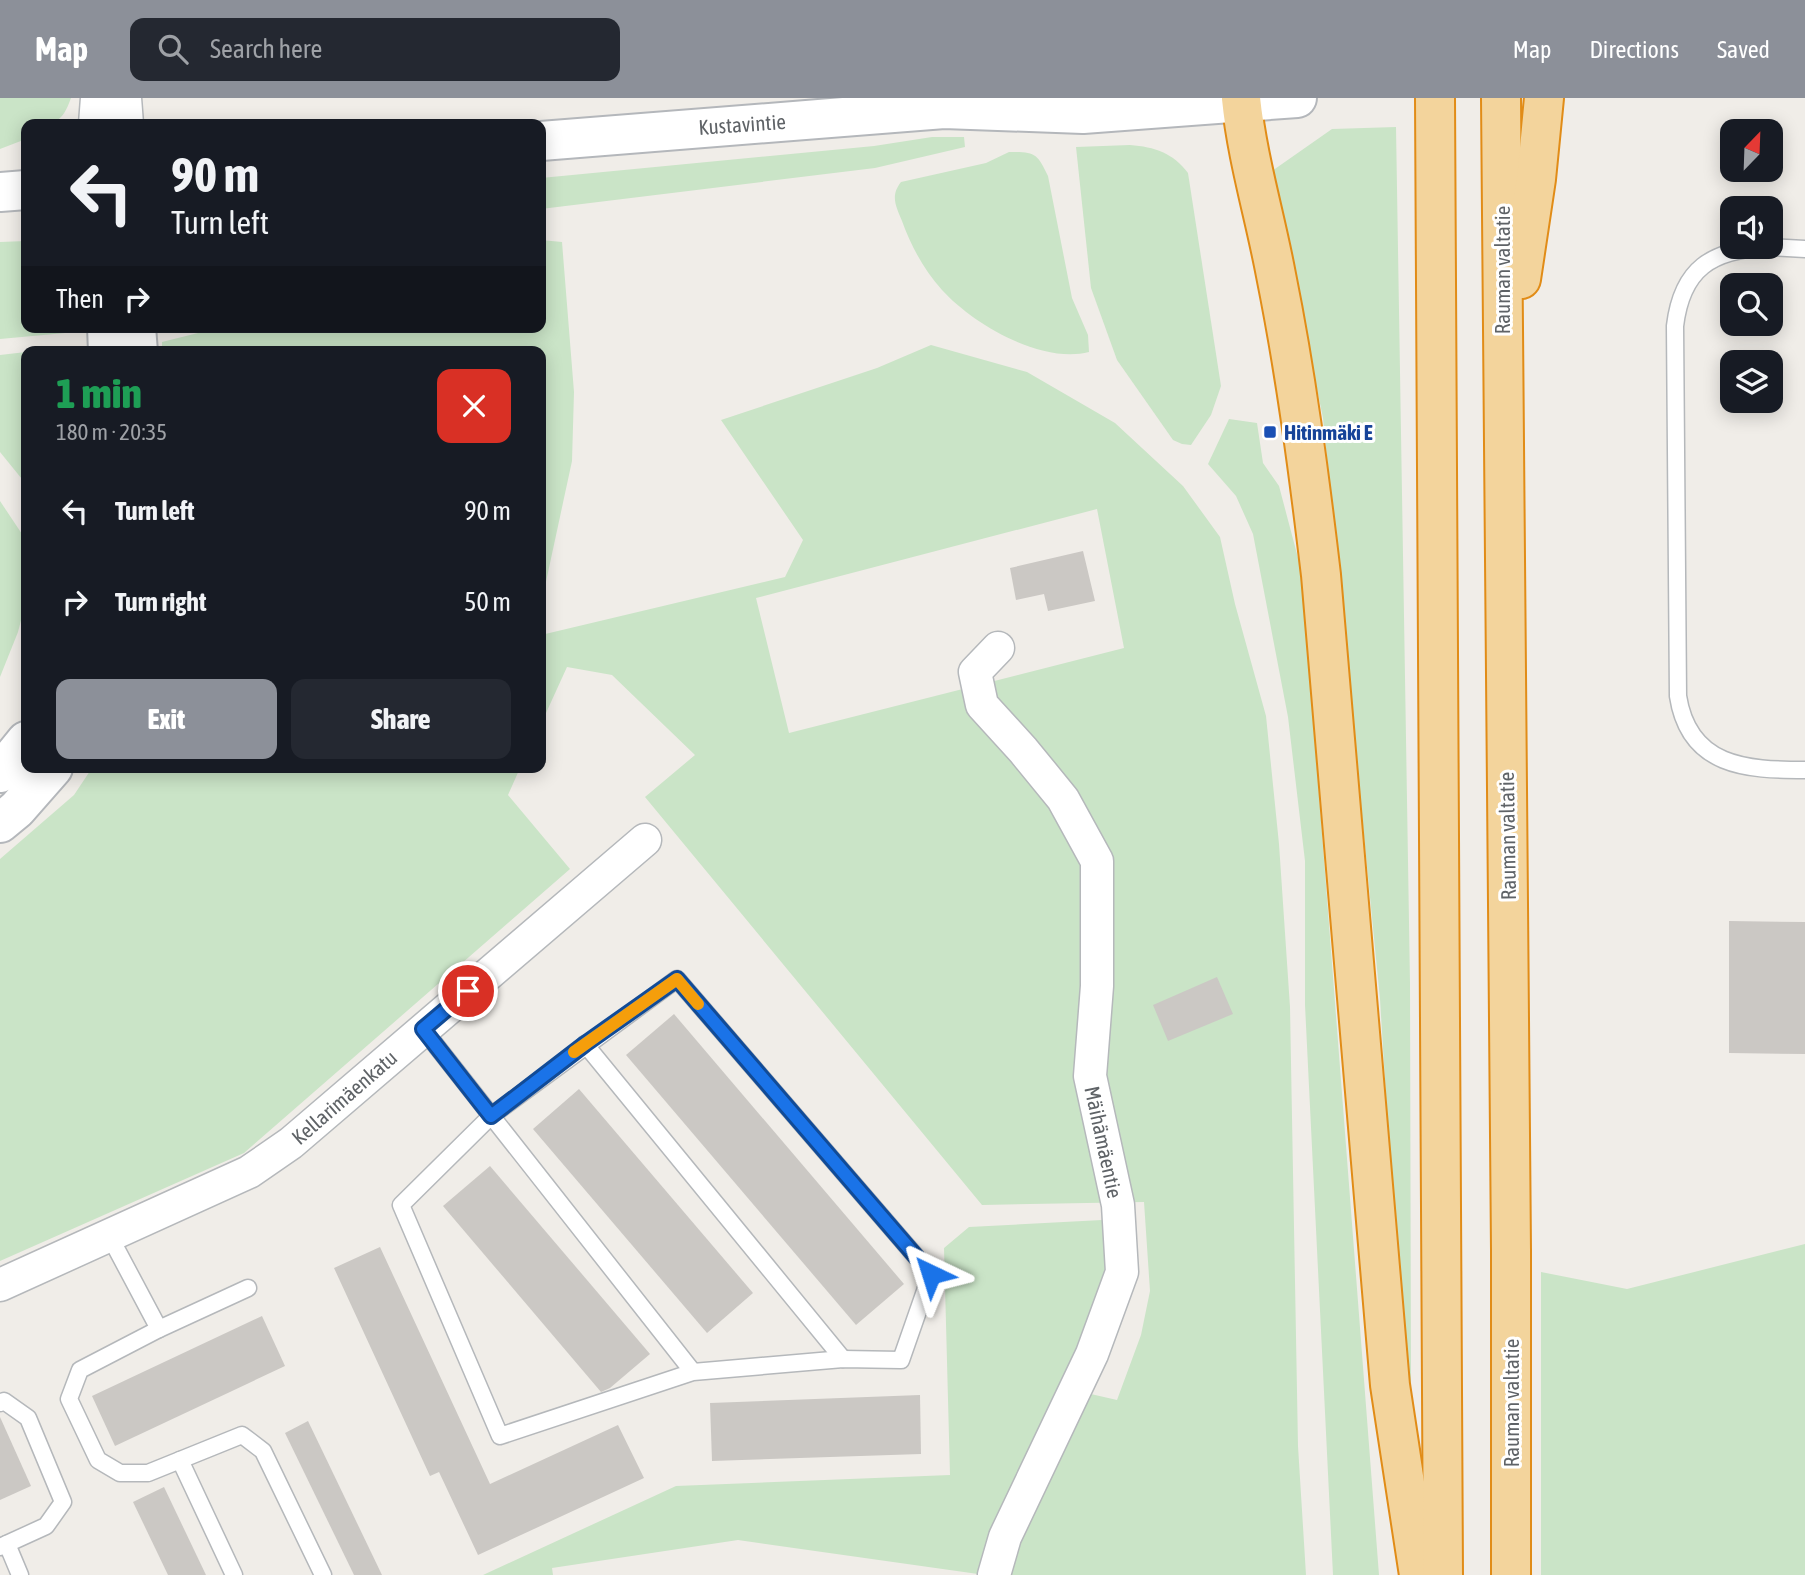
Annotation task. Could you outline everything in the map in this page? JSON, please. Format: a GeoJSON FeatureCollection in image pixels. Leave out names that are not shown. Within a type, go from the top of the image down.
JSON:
{"type":"FeatureCollection","features":[{"type":"Feature","properties":{"kind":"highway"},"geometry":{"type":"LineString","coordinates":[[1435,98],[1443,1575]]}},
{"type":"Feature","properties":{"kind":"highway","name":"Rauman valtatie"},"geometry":{"type":"LineString","coordinates":[[1501,98],[1511,1250],[1511,1575]]}},
{"type":"Feature","properties":{"kind":"highway"},"geometry":{"type":"LineString","coordinates":[[1502,399],[1536,179],[1544,98]]}},
{"type":"Feature","properties":{"kind":"highway"},"geometry":{"type":"LineString","coordinates":[[1242,101],[1250,156],[1276,275],[1310,478],[1321,575],[1390,1385],[1419,1575]]}},
{"type":"Feature","properties":{"kind":"main road","name":"Kustavintie"},"geometry":{"type":"LineString","coordinates":[[944,109],[994,98]]}},
{"type":"Feature","properties":{"kind":"main road","name":"Kustavintie"},"geometry":{"type":"LineString","coordinates":[[546,141],[944,109],[1083,114],[1297,98]]}},
{"type":"Feature","properties":{"kind":"main road"},"geometry":{"type":"LineString","coordinates":[[0,192],[21,190]]}},
{"type":"Feature","properties":{"kind":"main road"},"geometry":{"type":"LineString","coordinates":[[0,773],[21,747]]}},
{"type":"Feature","properties":{"kind":"main road"},"geometry":{"type":"LineString","coordinates":[[0,823],[17,809],[49,773]]}},
{"type":"Feature","properties":{"kind":"street"},"geometry":{"type":"LineString","coordinates":[[95,119],[97,98]]}},
{"type":"Feature","properties":{"kind":"street"},"geometry":{"type":"LineString","coordinates":[[125,98],[127,119]]}},
{"type":"Feature","properties":{"kind":"street","name":"Mäihämäentie"},"geometry":{"type":"LineString","coordinates":[[994,1575],[1005,1537],[1092,1354],[1122,1272],[1118,1205],[1090,1076],[1097,986],[1097,861],[1063,799],[982,705],[975,672],[998,648]]}},
{"type":"Feature","properties":{"kind":"street","name":"Kellarimäenkatu"},"geometry":{"type":"LineString","coordinates":[[0,1285],[249,1172],[291,1143],[645,840]]}},
{"type":"Feature","properties":{"kind":"lane"},"geometry":{"type":"LineString","coordinates":[[1783,248],[1805,249]]}},
{"type":"Feature","properties":{"kind":"lane"},"geometry":{"type":"LineString","coordinates":[[1720,254],[1695,274],[1678,300],[1675,326],[1678,696],[1681,720],[1707,751],[1727,762],[1765,770],[1805,770]]}},
{"type":"Feature","properties":{"kind":"lane"},"geometry":{"type":"LineString","coordinates":[[677,979],[931,1274],[901,1360],[843,1359],[693,1372],[500,1436],[401,1205],[491,1116],[585,1044],[677,979]]}},
{"type":"Feature","properties":{"kind":"lane"},"geometry":{"type":"LineString","coordinates":[[423,1029],[693,1372]]}},
{"type":"Feature","properties":{"kind":"lane"},"geometry":{"type":"LineString","coordinates":[[585,1044],[843,1359]]}},
{"type":"Feature","properties":{"kind":"lane"},"geometry":{"type":"LineString","coordinates":[[109,1235],[159,1329]]}},
{"type":"Feature","properties":{"kind":"lane"},"geometry":{"type":"LineString","coordinates":[[248,1288],[159,1329],[80,1370],[69,1399],[98,1460],[120,1473],[148,1473],[242,1435],[264,1451],[323,1575]]}},
{"type":"Feature","properties":{"kind":"lane"},"geometry":{"type":"LineString","coordinates":[[0,1403],[4,1401],[28,1418],[63,1502],[46,1526],[3,1545],[20,1575]]}},
{"type":"Feature","properties":{"kind":"lane"},"geometry":{"type":"LineString","coordinates":[[180,1460],[234,1575]]}},
{"type":"Feature","properties":{"kind":"green space"},"geometry":{"type":"Polygon","coordinates":[[[0,98],[71,98],[59,119],[21,119],[21,141],[0,149],[0,98]]]}},
{"type":"Feature","properties":{"kind":"green space"},"geometry":{"type":"Polygon","coordinates":[[[1396,127],[1410,983],[1411,1390],[1404,1391],[1380,999],[1323,418],[1272,171],[1332,129],[1396,127]]]}},
{"type":"Feature","properties":{"kind":"green space"},"geometry":{"type":"Polygon","coordinates":[[[932,137],[964,137],[965,147],[875,168],[546,208],[546,178],[874,146],[932,137]]]}},
{"type":"Feature","properties":{"kind":"green space"},"geometry":{"type":"Polygon","coordinates":[[[1130,145],[1163,152],[1176,160],[1188,173],[1221,386],[1211,415],[1191,445],[1173,440],[1117,360],[1091,288],[1076,147],[1130,145]]]}},
{"type":"Feature","properties":{"kind":"green space"},"geometry":{"type":"Polygon","coordinates":[[[1009,152],[1034,155],[1048,176],[1072,298],[1088,335],[1089,352],[1071,354],[1030,347],[1010,339],[972,316],[942,290],[929,274],[898,211],[895,201],[901,182],[986,163],[1009,152]]]}},
{"type":"Feature","properties":{"kind":"green space"},"geometry":{"type":"Polygon","coordinates":[[[546,240],[562,242],[574,392],[572,461],[546,582],[546,346],[162,346],[162,342],[198,333],[546,333],[546,240]]]}},
{"type":"Feature","properties":{"kind":"green space"},"geometry":{"type":"Polygon","coordinates":[[[21,241],[21,333],[65,333],[0,339],[0,242],[21,241]]]}},
{"type":"Feature","properties":{"kind":"green space"},"geometry":{"type":"Polygon","coordinates":[[[931,345],[1027,372],[1115,423],[1183,486],[1220,537],[1235,604],[1266,716],[1279,844],[1290,1007],[1298,1446],[1306,1575],[1005,1575],[1082,1392],[1117,1400],[1141,1335],[1150,1291],[1144,1202],[982,1205],[645,797],[695,755],[612,675],[567,667],[546,713],[546,634],[785,577],[803,540],[721,420],[877,368],[931,345]],[[1097,509],[756,598],[789,733],[1124,648],[1097,509]]]}},
{"type":"Feature","properties":{"kind":"green space"},"geometry":{"type":"Polygon","coordinates":[[[21,353],[21,478],[0,452],[0,355],[21,353]]]}},
{"type":"Feature","properties":{"kind":"green space"},"geometry":{"type":"Polygon","coordinates":[[[1229,419],[1257,423],[1263,463],[1279,486],[1302,573],[1379,1575],[1333,1575],[1305,1005],[1305,861],[1288,717],[1253,534],[1236,496],[1208,464],[1229,419]]]}},
{"type":"Feature","properties":{"kind":"green space"},"geometry":{"type":"Polygon","coordinates":[[[0,501],[21,532],[21,620],[0,677],[0,501]]]}},
{"type":"Feature","properties":{"kind":"green space"},"geometry":{"type":"Polygon","coordinates":[[[89,773],[518,773],[508,795],[570,869],[244,1153],[0,1261],[0,859],[74,795],[89,773]]]}},
{"type":"Feature","properties":{"kind":"green space"},"geometry":{"type":"Polygon","coordinates":[[[1102,1220],[1112,1272],[978,1574],[738,1540],[552,1568],[553,1575],[483,1575],[676,1486],[950,1475],[944,1248],[969,1227],[1102,1220]]]}},
{"type":"Feature","properties":{"kind":"green space"},"geometry":{"type":"Polygon","coordinates":[[[1805,1244],[1805,1575],[1541,1575],[1541,1272],[1627,1289],[1805,1244]]]}},
{"type":"Feature","properties":{"kind":"building"},"geometry":{"type":"Polygon","coordinates":[[[1083,551],[1095,601],[1048,611],[1044,594],[1016,600],[1010,568],[1083,551]]]}},
{"type":"Feature","properties":{"kind":"building"},"geometry":{"type":"Polygon","coordinates":[[[1729,921],[1805,922],[1805,1054],[1729,1053],[1729,921]]]}},
{"type":"Feature","properties":{"kind":"building"},"geometry":{"type":"Polygon","coordinates":[[[1217,977],[1233,1014],[1168,1041],[1153,1005],[1217,977]]]}},
{"type":"Feature","properties":{"kind":"building"},"geometry":{"type":"Polygon","coordinates":[[[674,1014],[904,1284],[856,1325],[626,1055],[674,1014]]]}},
{"type":"Feature","properties":{"kind":"building"},"geometry":{"type":"Polygon","coordinates":[[[579,1089],[753,1293],[707,1333],[533,1129],[579,1089]]]}},
{"type":"Feature","properties":{"kind":"building"},"geometry":{"type":"Polygon","coordinates":[[[490,1166],[650,1354],[610,1388],[601,1392],[443,1206],[490,1166]]]}},
{"type":"Feature","properties":{"kind":"building"},"geometry":{"type":"Polygon","coordinates":[[[380,1247],[490,1484],[618,1425],[644,1478],[478,1555],[439,1472],[430,1476],[334,1268],[380,1247]]]}},
{"type":"Feature","properties":{"kind":"building"},"geometry":{"type":"Polygon","coordinates":[[[262,1316],[285,1366],[115,1446],[92,1396],[262,1316]]]}},
{"type":"Feature","properties":{"kind":"building"},"geometry":{"type":"Polygon","coordinates":[[[920,1395],[921,1454],[712,1461],[710,1403],[920,1395]]]}},
{"type":"Feature","properties":{"kind":"building"},"geometry":{"type":"Polygon","coordinates":[[[0,1417],[31,1486],[0,1500],[0,1417]]]}},
{"type":"Feature","properties":{"kind":"building"},"geometry":{"type":"Polygon","coordinates":[[[308,1421],[382,1575],[354,1575],[285,1433],[308,1421]]]}},
{"type":"Feature","properties":{"kind":"building"},"geometry":{"type":"Polygon","coordinates":[[[164,1487],[206,1575],[168,1575],[133,1502],[164,1487]]]}},
{"type":"Feature","properties":{"kind":"slow traffic"},"geometry":{"type":"LineString","coordinates":[[574,1052],[677,979],[698,1004]]}},
{"type":"Feature","properties":{"kind":"place","name":"Hitinmäki E"},"geometry":{"type":"Point","coordinates":[1270,432]}},
{"type":"Feature","properties":{"kind":"route"},"geometry":{"type":"LineString","coordinates":[[468,991],[423,1029],[491,1116],[585,1044],[677,979],[931,1274]]}}]}
